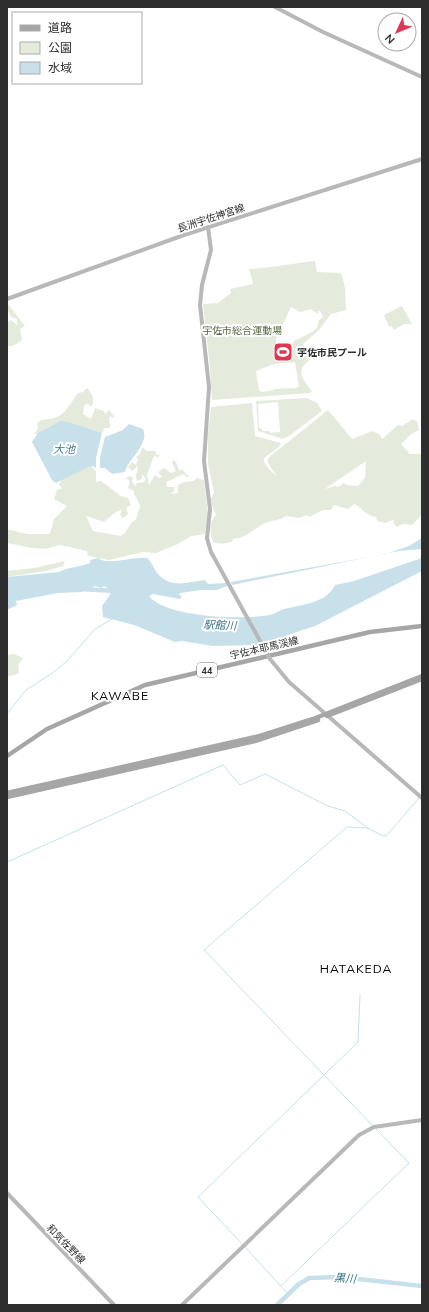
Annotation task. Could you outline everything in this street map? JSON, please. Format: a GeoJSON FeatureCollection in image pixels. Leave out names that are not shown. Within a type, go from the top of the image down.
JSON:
{"type":"FeatureCollection","features":[{"type":"Feature","properties":{"kind":"main road","name":"宇佐本耶馬渓線"},"geometry":{"type":"LineString","coordinates":[[7,756],[47,729],[144,685],[370,632],[422,626]]}},
{"type":"Feature","properties":{"kind":"main road"},"geometry":{"type":"LineString","coordinates":[[7,793],[243,740],[279,730],[327,715],[422,676]]}},
{"type":"Feature","properties":{"kind":"main road"},"geometry":{"type":"LineString","coordinates":[[7,797],[255,741],[422,679]]}},
{"type":"Feature","properties":{"kind":"street"},"geometry":{"type":"LineString","coordinates":[[275,7],[317,29],[422,77]]}},
{"type":"Feature","properties":{"kind":"street","name":"長洲宇佐神宮線"},"geometry":{"type":"LineString","coordinates":[[7,299],[208,227],[422,159]]}},
{"type":"Feature","properties":{"kind":"street"},"geometry":{"type":"LineString","coordinates":[[208,227],[211,250],[202,285],[200,305],[209,382],[204,461],[210,509],[207,538],[211,552],[270,659],[285,678],[422,798]]}},
{"type":"Feature","properties":{"kind":"street"},"geometry":{"type":"LineString","coordinates":[[182,1305],[359,1135],[374,1127],[422,1120]]}},
{"type":"Feature","properties":{"kind":"street","name":"和気佐野線"},"geometry":{"type":"LineString","coordinates":[[7,1193],[114,1305]]}},
{"type":"Feature","properties":{"kind":"green space","name":"宇佐市総合運動場"},"geometry":{"type":"Polygon","coordinates":[[[315,261],[317,272],[341,273],[345,287],[346,310],[331,314],[319,330],[303,344],[312,358],[303,366],[302,374],[305,382],[312,391],[310,393],[212,400],[203,304],[218,303],[231,293],[230,289],[253,284],[249,269],[315,261]],[[291,307],[276,340],[277,347],[280,349],[291,346],[294,341],[312,332],[317,328],[319,320],[323,317],[320,311],[318,311],[318,314],[311,309],[300,312],[291,307]],[[295,362],[274,364],[256,371],[259,390],[262,392],[274,389],[296,388],[299,386],[295,362]]]}},
{"type":"Feature","properties":{"kind":"green space"},"geometry":{"type":"Polygon","coordinates":[[[7,303],[25,326],[20,329],[22,340],[13,346],[7,346],[7,323],[11,320],[17,325],[17,319],[11,317],[7,309],[7,303]]]}},
{"type":"Feature","properties":{"kind":"green space"},"geometry":{"type":"Polygon","coordinates":[[[402,306],[412,324],[404,324],[394,330],[392,326],[389,327],[384,315],[402,306]]]}},
{"type":"Feature","properties":{"kind":"green space"},"geometry":{"type":"Polygon","coordinates":[[[87,388],[92,395],[93,402],[91,407],[87,403],[84,406],[83,414],[91,419],[95,408],[104,411],[105,414],[109,410],[114,416],[113,418],[110,416],[109,421],[111,425],[109,428],[104,428],[103,432],[99,434],[35,434],[38,428],[37,424],[41,420],[60,416],[78,393],[83,392],[87,388]]]}},
{"type":"Feature","properties":{"kind":"green space"},"geometry":{"type":"Polygon","coordinates":[[[307,398],[317,403],[322,411],[283,439],[258,431],[256,401],[307,398]],[[278,402],[258,404],[259,427],[263,431],[270,431],[270,433],[280,432],[278,402]]]}},
{"type":"Feature","properties":{"kind":"green space"},"geometry":{"type":"Polygon","coordinates":[[[252,403],[255,436],[281,443],[278,448],[264,459],[269,469],[277,476],[268,463],[268,458],[328,410],[352,439],[372,431],[379,434],[382,439],[398,425],[402,426],[413,419],[417,421],[419,430],[410,435],[401,444],[410,454],[422,454],[422,517],[421,516],[412,525],[403,524],[396,527],[393,520],[385,523],[377,521],[376,517],[369,515],[357,505],[354,504],[348,509],[334,505],[331,510],[323,510],[309,517],[307,515],[299,518],[286,516],[281,519],[265,523],[242,537],[233,539],[232,542],[221,544],[213,542],[211,536],[211,525],[213,518],[216,515],[212,506],[211,499],[214,492],[208,464],[208,435],[211,407],[252,403]],[[366,461],[325,489],[335,486],[338,487],[344,483],[347,485],[358,486],[365,478],[366,461]]]}},
{"type":"Feature","properties":{"kind":"green space"},"geometry":{"type":"Polygon","coordinates":[[[142,447],[147,451],[155,451],[157,455],[160,455],[158,458],[155,455],[147,474],[149,485],[155,475],[159,478],[162,477],[158,472],[164,468],[171,473],[176,471],[172,463],[173,460],[176,462],[179,470],[183,470],[189,477],[186,477],[184,474],[166,482],[167,487],[175,487],[174,492],[170,494],[178,493],[178,485],[184,482],[193,481],[197,478],[204,480],[208,515],[205,534],[191,536],[178,544],[156,553],[143,552],[109,560],[88,556],[87,551],[60,545],[46,549],[7,543],[7,529],[27,534],[50,534],[54,519],[67,506],[54,499],[57,490],[62,488],[59,485],[61,480],[90,465],[96,471],[96,482],[101,481],[121,496],[128,498],[131,505],[126,508],[128,514],[123,518],[120,515],[122,510],[117,511],[104,522],[86,516],[93,531],[121,536],[136,519],[140,506],[136,497],[134,496],[134,491],[128,488],[130,481],[126,478],[129,476],[133,478],[132,481],[135,486],[137,483],[144,482],[146,479],[142,474],[142,479],[137,481],[136,476],[138,467],[136,466],[136,468],[132,471],[128,467],[132,462],[136,465],[137,461],[139,461],[136,457],[140,454],[142,447]]]}},
{"type":"Feature","properties":{"kind":"green space"},"geometry":{"type":"Polygon","coordinates":[[[65,561],[63,566],[46,571],[7,577],[7,571],[34,568],[65,561]]]}},
{"type":"Feature","properties":{"kind":"green space"},"geometry":{"type":"Polygon","coordinates":[[[14,654],[23,658],[18,665],[19,673],[7,677],[7,655],[14,654]]]}},
{"type":"Feature","properties":{"kind":"water","name":"大池"},"geometry":{"type":"Polygon","coordinates":[[[61,421],[102,433],[96,458],[96,468],[93,466],[88,467],[56,483],[52,480],[32,442],[38,433],[61,421]]]}},
{"type":"Feature","properties":{"kind":"water"},"geometry":{"type":"Polygon","coordinates":[[[129,424],[143,429],[144,440],[125,472],[112,474],[105,468],[100,468],[100,457],[105,437],[123,430],[129,424]]]}},
{"type":"Feature","properties":{"kind":"water"},"geometry":{"type":"Polygon","coordinates":[[[422,538],[422,549],[388,553],[409,546],[422,538]]]}},
{"type":"Feature","properties":{"kind":"water"},"geometry":{"type":"Polygon","coordinates":[[[422,556],[422,571],[315,626],[258,645],[212,646],[183,641],[175,642],[134,625],[103,617],[102,606],[110,595],[109,589],[104,586],[101,588],[95,586],[81,592],[58,593],[16,601],[17,605],[7,610],[7,577],[59,572],[90,563],[90,560],[98,558],[102,560],[114,561],[147,558],[163,579],[174,583],[205,580],[208,584],[226,583],[227,586],[217,590],[201,590],[180,593],[179,594],[182,597],[180,599],[153,594],[149,596],[158,603],[172,609],[189,613],[208,616],[245,617],[273,614],[281,610],[311,603],[319,600],[331,592],[335,585],[354,581],[419,559],[422,556]]]}},
{"type":"Feature","properties":{"kind":"water"},"geometry":{"type":"Polygon","coordinates":[[[371,557],[232,585],[231,582],[371,557]]]}},
{"type":"Feature","properties":{"kind":"waterway","name":"駅館川"},"geometry":{"type":"LineString","coordinates":[[80,589],[115,591]]}},
{"type":"Feature","properties":{"kind":"waterway"},"geometry":{"type":"LineString","coordinates":[[7,714],[26,690],[54,672],[67,661],[95,629],[112,619]]}},
{"type":"Feature","properties":{"kind":"waterway"},"geometry":{"type":"LineString","coordinates":[[7,862],[223,765],[240,785],[265,774],[328,806],[345,811],[368,828],[383,836],[387,835],[419,798]]}},
{"type":"Feature","properties":{"kind":"waterway"},"geometry":{"type":"LineString","coordinates":[[368,828],[347,827],[204,950],[373,1126]]}},
{"type":"Feature","properties":{"kind":"waterway"},"geometry":{"type":"LineString","coordinates":[[325,1074],[358,1042],[360,995]]}},
{"type":"Feature","properties":{"kind":"waterway"},"geometry":{"type":"LineString","coordinates":[[243,1245],[198,1197],[323,1076]]}},
{"type":"Feature","properties":{"kind":"waterway"},"geometry":{"type":"LineString","coordinates":[[281,1286],[409,1163],[375,1128]]}},
{"type":"Feature","properties":{"kind":"waterway"},"geometry":{"type":"LineString","coordinates":[[245,1247],[288,1294]]}},
{"type":"Feature","properties":{"kind":"waterway","name":"黒川"},"geometry":{"type":"LineString","coordinates":[[277,1305],[299,1284],[309,1278],[340,1277],[422,1286]]}},
{"type":"Feature","properties":{"kind":"place","name":"宇佐市民プール"},"geometry":{"type":"Point","coordinates":[283,352]}},
{"type":"Feature","properties":{"kind":"district","name":"KAWABE"},"geometry":{"type":"Point","coordinates":[120,695]}},
{"type":"Feature","properties":{"kind":"district","name":"HATAKEDA"},"geometry":{"type":"Point","coordinates":[356,968]}}]}
